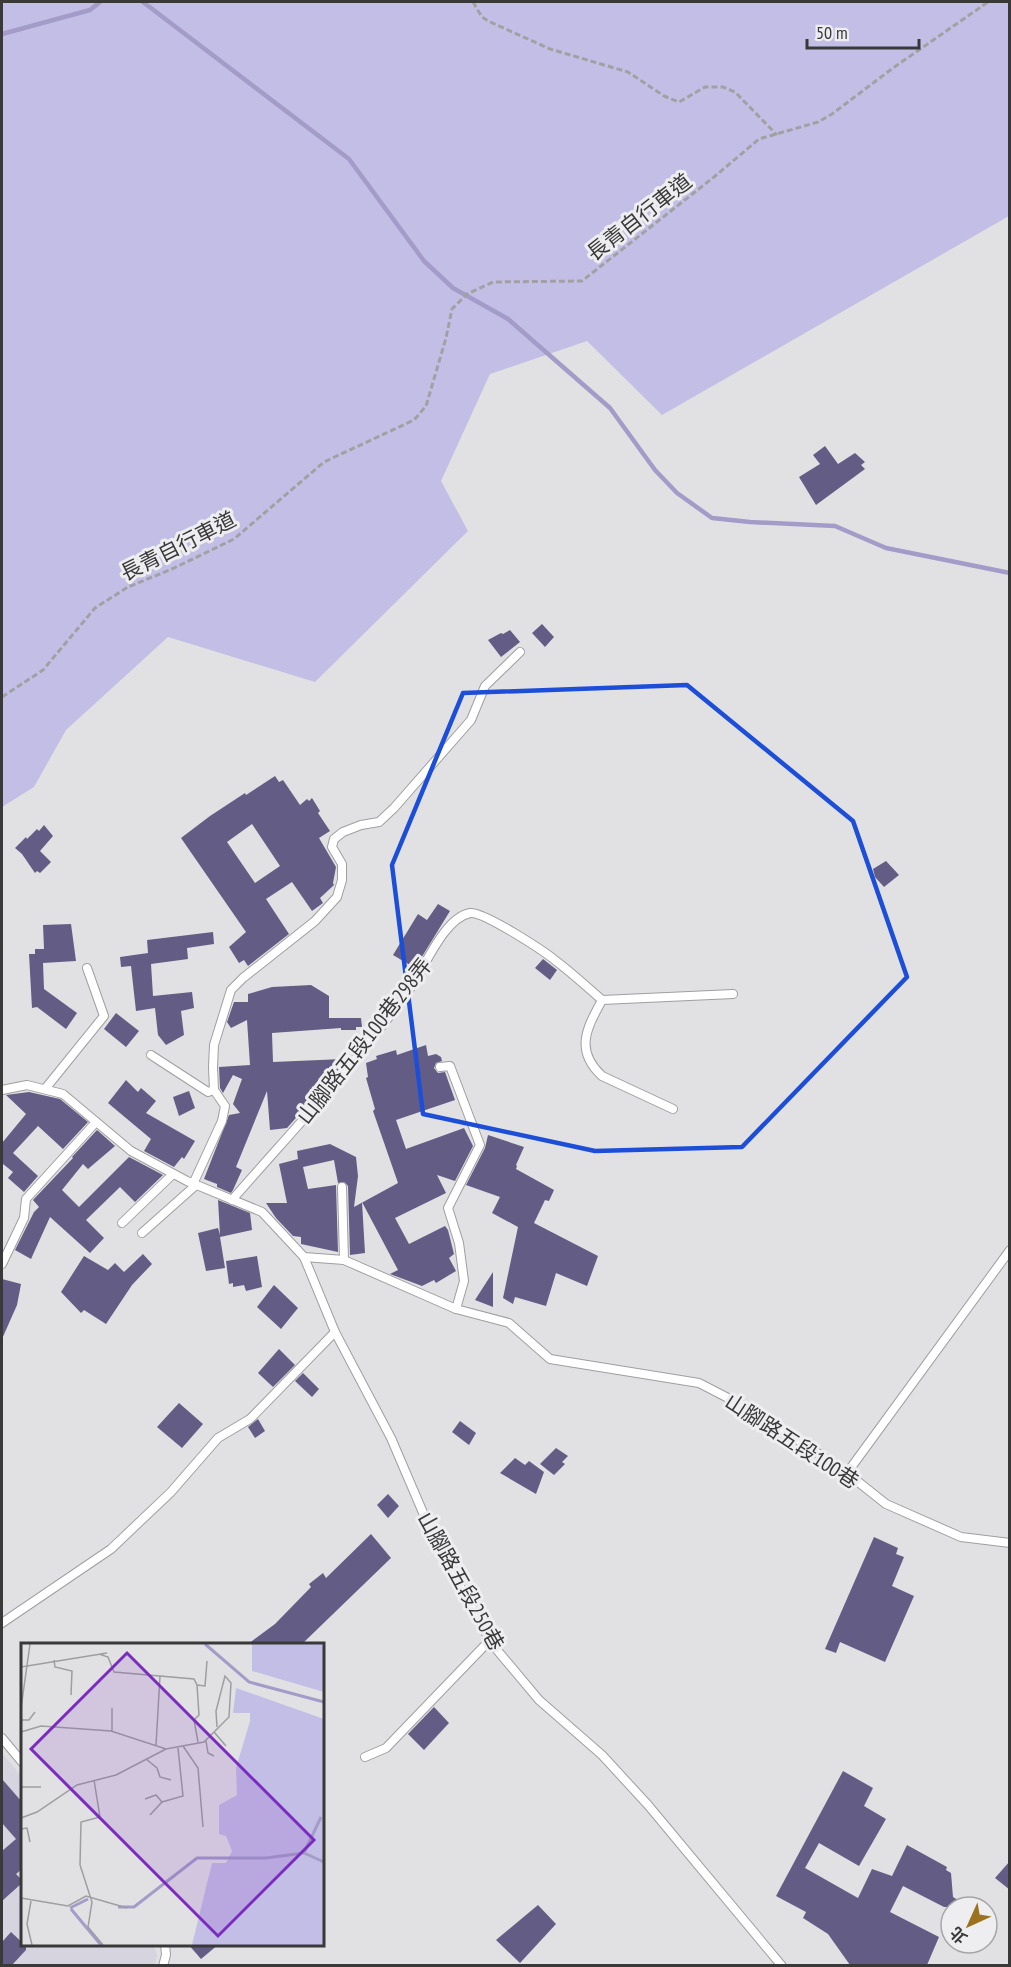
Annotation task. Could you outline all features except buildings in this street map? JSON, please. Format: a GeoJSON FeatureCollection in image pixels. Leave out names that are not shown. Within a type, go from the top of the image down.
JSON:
{"type":"FeatureCollection","features":[{"type":"Feature","properties":{"kind":"lane"},"geometry":{"type":"LineString","coordinates":[[142,1233],[194,1184],[222,1121],[225,1106],[214,1090],[214,1045],[231,990],[315,921],[337,897],[342,880],[342,864],[332,847],[334,838],[361,825],[379,822],[394,808],[471,720],[485,686],[520,652]]}},
{"type":"Feature","properties":{"kind":"lane","name":"山腳路五段100巷298弄"},"geometry":{"type":"LineString","coordinates":[[232,1200],[343,1075],[410,989],[442,936],[460,917],[471,913],[485,916],[555,960],[602,1000]]}},
{"type":"Feature","properties":{"kind":"lane"},"geometry":{"type":"LineString","coordinates":[[45,1089],[104,1016],[87,968]]}},
{"type":"Feature","properties":{"kind":"lane"},"geometry":{"type":"LineString","coordinates":[[673,1109],[602,1076],[592,1068],[587,1057],[586,1030],[602,1000],[733,994]]}},
{"type":"Feature","properties":{"kind":"lane"},"geometry":{"type":"LineString","coordinates":[[151,1055],[208,1092],[214,1090]]}},
{"type":"Feature","properties":{"kind":"lane"},"geometry":{"type":"LineString","coordinates":[[440,1067],[450,1065],[480,1145],[448,1208],[459,1243],[465,1281],[456,1309]]}},
{"type":"Feature","properties":{"kind":"lane"},"geometry":{"type":"LineString","coordinates":[[2,1090],[27,1085],[63,1094],[131,1151],[194,1184],[262,1212],[304,1257]]}},
{"type":"Feature","properties":{"kind":"lane"},"geometry":{"type":"LineString","coordinates":[[2,1264],[24,1218],[27,1199],[96,1122]]}},
{"type":"Feature","properties":{"kind":"lane"},"geometry":{"type":"LineString","coordinates":[[122,1223],[174,1174]]}},
{"type":"Feature","properties":{"kind":"lane"},"geometry":{"type":"LineString","coordinates":[[342,1187],[344,1260]]}},
{"type":"Feature","properties":{"kind":"lane"},"geometry":{"type":"LineString","coordinates":[[847,1473],[1010,1250]]}},
{"type":"Feature","properties":{"kind":"lane","name":"山腳路五段100巷"},"geometry":{"type":"LineString","coordinates":[[304,1257],[344,1260],[456,1309],[509,1323],[550,1359],[699,1383],[761,1415],[847,1473],[886,1504],[961,1537],[1010,1543]]}},
{"type":"Feature","properties":{"kind":"lane","name":"山腳路五段250巷"},"geometry":{"type":"LineString","coordinates":[[304,1257],[335,1332],[391,1438],[436,1543],[490,1640],[538,1700],[603,1755],[648,1805],[782,1965]]}},
{"type":"Feature","properties":{"kind":"lane"},"geometry":{"type":"LineString","coordinates":[[2,1623],[111,1549],[171,1492],[219,1438],[250,1419],[335,1332]]}},
{"type":"Feature","properties":{"kind":"lane"},"geometry":{"type":"LineString","coordinates":[[365,1757],[386,1748],[490,1640]]}},
{"type":"Feature","properties":{"kind":"lane"},"geometry":{"type":"LineString","coordinates":[[2,1738],[21,1761]]}},
{"type":"Feature","properties":{"kind":"lane"},"geometry":{"type":"LineString","coordinates":[[163,1965],[166,1955],[165,1946]]}},
{"type":"Feature","properties":{"kind":"path"},"geometry":{"type":"LineString","coordinates":[[473,2],[482,17],[488,21],[550,49],[628,72],[664,96],[679,102],[705,87],[723,87],[735,92],[777,135]]}},
{"type":"Feature","properties":{"kind":"path","name":"長青自行車道"},"geometry":{"type":"LineString","coordinates":[[2,697],[43,670],[95,608],[128,587],[234,539],[324,462],[414,420],[426,406],[452,309],[467,294],[493,282],[582,281],[759,139],[818,122],[832,114],[988,2]]}},
{"type":"Feature","properties":{"kind":"highlighted area"},"geometry":{"type":"Polygon","coordinates":[[[687,685],[853,821],[907,977],[742,1147],[595,1151],[423,1114],[392,865],[463,693],[687,685]]]}},
{"type":"Feature","properties":{"kind":"shaded area"},"geometry":{"type":"Polygon","coordinates":[[[2,2],[1009,2],[1009,216],[662,415],[587,341],[490,374],[441,481],[468,531],[315,682],[168,637],[66,730],[34,787],[2,807],[2,2]]]}},
{"type":"Feature","properties":{"kind":"shaded area"},"geometry":{"type":"Polygon","coordinates":[[[2,1753],[21,1776],[21,1946],[153,1946],[157,1954],[155,1965],[2,1965],[2,1753]]]}},
{"type":"Feature","properties":{"kind":"waterway"},"geometry":{"type":"LineString","coordinates":[[2,34],[90,10],[100,2]]}},
{"type":"Feature","properties":{"kind":"waterway"},"geometry":{"type":"LineString","coordinates":[[143,2],[349,159],[424,261],[453,288],[508,319],[610,408],[655,470],[677,493],[712,518],[835,526],[886,548],[1010,573]]}}]}
